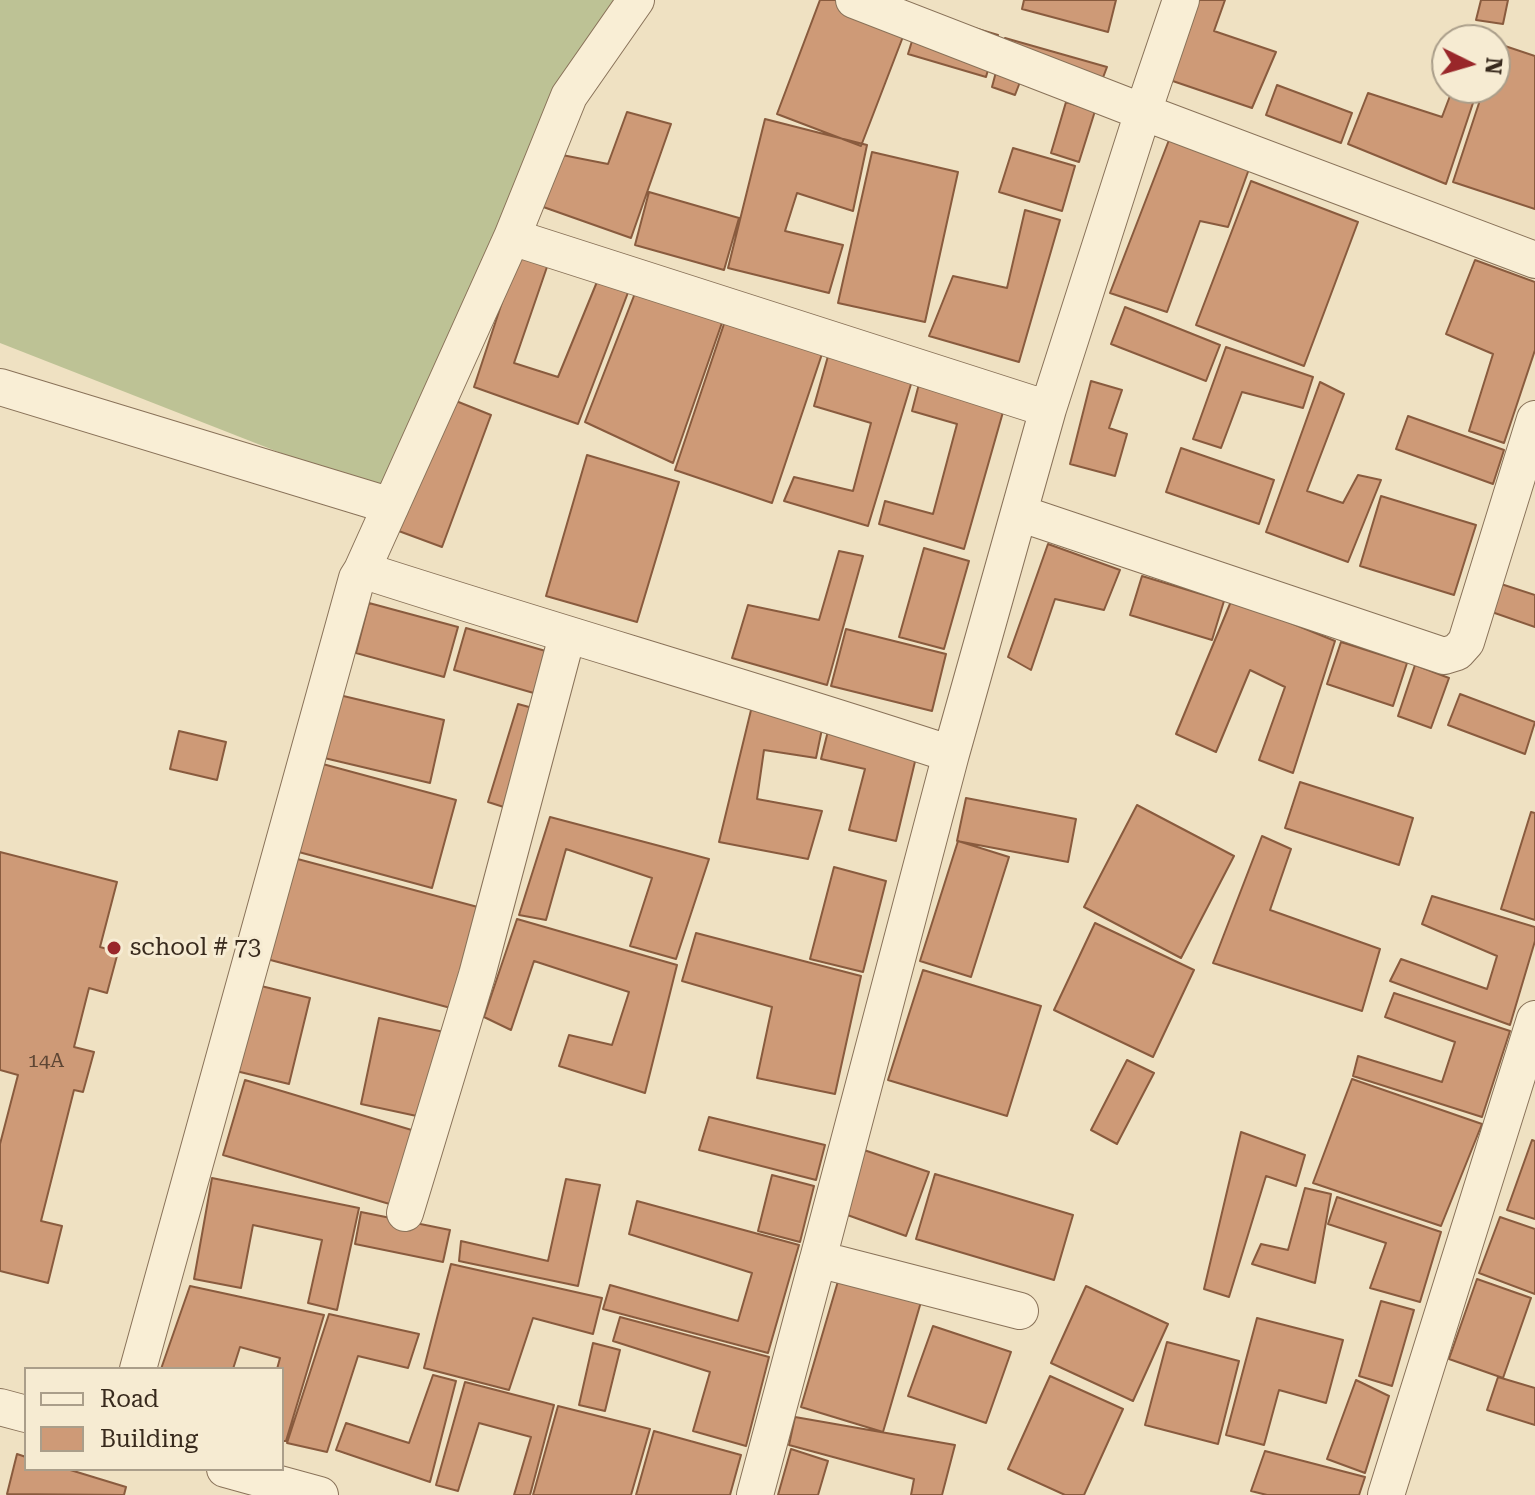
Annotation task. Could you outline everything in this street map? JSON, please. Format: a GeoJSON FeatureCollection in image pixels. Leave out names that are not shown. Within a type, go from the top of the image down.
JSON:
{"type":"FeatureCollection","features":[{"type":"Feature","properties":{"kind":"street"},"geometry":{"type":"LineString","coordinates":[[139,1367],[360,574],[512,237],[569,96],[636,0]]}},
{"type":"Feature","properties":{"kind":"street"},"geometry":{"type":"LineString","coordinates":[[854,0],[1535,260]]}},
{"type":"Feature","properties":{"kind":"street"},"geometry":{"type":"LineString","coordinates":[[755,1495],[951,754],[1048,409],[1181,0]]}},
{"type":"Feature","properties":{"kind":"street"},"geometry":{"type":"LineString","coordinates":[[512,237],[1048,409]]}},
{"type":"Feature","properties":{"kind":"street"},"geometry":{"type":"LineString","coordinates":[[0,387],[391,506]]}},
{"type":"Feature","properties":{"kind":"street"},"geometry":{"type":"LineString","coordinates":[[1019,513],[1444,656],[1457,652],[1466,642],[1535,419]]}},
{"type":"Feature","properties":{"kind":"street"},"geometry":{"type":"LineString","coordinates":[[360,574],[951,754]]}},
{"type":"Feature","properties":{"kind":"street"},"geometry":{"type":"LineString","coordinates":[[405,1213],[477,975],[567,636]]}},
{"type":"Feature","properties":{"kind":"street"},"geometry":{"type":"LineString","coordinates":[[1386,1495],[1535,1019]]}},
{"type":"Feature","properties":{"kind":"street"},"geometry":{"type":"LineString","coordinates":[[818,1259],[1020,1311]]}},
{"type":"Feature","properties":{"kind":"street"},"geometry":{"type":"LineString","coordinates":[[0,1407],[24,1413]]}},
{"type":"Feature","properties":{"kind":"street"},"geometry":{"type":"LineString","coordinates":[[232,1471],[320,1495]]}},
{"type":"Feature","properties":{"kind":"green space"},"geometry":{"type":"Polygon","coordinates":[[[0,0],[615,0],[383,493],[0,343],[0,0]]]}},
{"type":"Feature","properties":{"kind":"building"},"geometry":{"type":"Polygon","coordinates":[[[820,0],[893,0],[914,8],[861,146],[777,114],[820,0]]]}},
{"type":"Feature","properties":{"kind":"building"},"geometry":{"type":"Polygon","coordinates":[[[1024,0],[1116,0],[1108,32],[1022,9],[1024,0]]]}},
{"type":"Feature","properties":{"kind":"building"},"geometry":{"type":"Polygon","coordinates":[[[1187,0],[1225,0],[1214,31],[1276,52],[1252,108],[1161,77],[1187,0]]]}},
{"type":"Feature","properties":{"kind":"building"},"geometry":{"type":"Polygon","coordinates":[[[1481,0],[1508,0],[1503,24],[1476,20],[1481,0]]]}},
{"type":"Feature","properties":{"kind":"building"},"geometry":{"type":"Polygon","coordinates":[[[921,12],[998,35],[986,77],[908,54],[921,12]]]}},
{"type":"Feature","properties":{"kind":"building"},"geometry":{"type":"Polygon","coordinates":[[[1005,38],[1107,67],[1093,104],[1020,82],[1015,95],[992,87],[1005,38]]]}},
{"type":"Feature","properties":{"kind":"building"},"geometry":{"type":"Polygon","coordinates":[[[1511,48],[1535,56],[1535,209],[1453,182],[1479,104],[1511,104],[1511,48]]]}},
{"type":"Feature","properties":{"kind":"building"},"geometry":{"type":"Polygon","coordinates":[[[1277,85],[1352,113],[1341,143],[1266,115],[1277,85]]]}},
{"type":"Feature","properties":{"kind":"building"},"geometry":{"type":"Polygon","coordinates":[[[1368,93],[1442,117],[1447,104],[1473,104],[1446,184],[1348,144],[1368,93]]]}},
{"type":"Feature","properties":{"kind":"building"},"geometry":{"type":"Polygon","coordinates":[[[1066,102],[1095,111],[1079,162],[1051,153],[1066,102]]]}},
{"type":"Feature","properties":{"kind":"building"},"geometry":{"type":"Polygon","coordinates":[[[627,112],[671,124],[631,238],[532,203],[552,153],[608,164],[627,112]]]}},
{"type":"Feature","properties":{"kind":"building"},"geometry":{"type":"Polygon","coordinates":[[[765,119],[867,145],[853,211],[797,193],[785,231],[843,245],[829,293],[728,268],[765,119]]]}},
{"type":"Feature","properties":{"kind":"building"},"geometry":{"type":"Polygon","coordinates":[[[1169,140],[1249,169],[1228,227],[1200,221],[1167,312],[1110,293],[1169,140]]]}},
{"type":"Feature","properties":{"kind":"building"},"geometry":{"type":"Polygon","coordinates":[[[1013,148],[1075,166],[1062,211],[999,192],[1013,148]]]}},
{"type":"Feature","properties":{"kind":"building"},"geometry":{"type":"Polygon","coordinates":[[[872,152],[958,172],[925,322],[838,303],[872,152]]]}},
{"type":"Feature","properties":{"kind":"building"},"geometry":{"type":"Polygon","coordinates":[[[1251,181],[1358,222],[1304,366],[1196,325],[1251,181]]]}},
{"type":"Feature","properties":{"kind":"building"},"geometry":{"type":"Polygon","coordinates":[[[649,192],[739,218],[724,270],[635,245],[649,192]]]}},
{"type":"Feature","properties":{"kind":"building"},"geometry":{"type":"Polygon","coordinates":[[[1025,210],[1060,220],[1019,362],[929,336],[953,276],[1007,288],[1025,210]]]}},
{"type":"Feature","properties":{"kind":"building"},"geometry":{"type":"Polygon","coordinates":[[[519,251],[548,264],[514,363],[558,377],[601,272],[632,282],[578,424],[474,387],[519,251]]]}},
{"type":"Feature","properties":{"kind":"building"},"geometry":{"type":"Polygon","coordinates":[[[1475,260],[1535,282],[1535,350],[1504,443],[1469,431],[1493,354],[1446,334],[1475,260]]]}},
{"type":"Feature","properties":{"kind":"building"},"geometry":{"type":"Polygon","coordinates":[[[637,288],[724,317],[673,463],[585,422],[637,288]]]}},
{"type":"Feature","properties":{"kind":"building"},"geometry":{"type":"Polygon","coordinates":[[[1125,307],[1220,345],[1206,381],[1111,344],[1125,307]]]}},
{"type":"Feature","properties":{"kind":"building"},"geometry":{"type":"Polygon","coordinates":[[[726,318],[823,351],[772,503],[675,470],[726,318]]]}},
{"type":"Feature","properties":{"kind":"building"},"geometry":{"type":"Polygon","coordinates":[[[1226,347],[1313,377],[1303,408],[1242,392],[1221,448],[1193,439],[1226,347]]]}},
{"type":"Feature","properties":{"kind":"building"},"geometry":{"type":"Polygon","coordinates":[[[830,349],[915,371],[868,526],[784,501],[794,477],[853,491],[871,423],[814,406],[830,349]]]}},
{"type":"Feature","properties":{"kind":"building"},"geometry":{"type":"Polygon","coordinates":[[[920,380],[1005,405],[964,549],[879,524],[885,501],[933,514],[957,424],[912,411],[920,380]]]}},
{"type":"Feature","properties":{"kind":"building"},"geometry":{"type":"Polygon","coordinates":[[[1091,381],[1122,390],[1109,428],[1127,434],[1115,476],[1070,464],[1091,381]]]}},
{"type":"Feature","properties":{"kind":"building"},"geometry":{"type":"Polygon","coordinates":[[[1320,382],[1344,394],[1307,491],[1343,503],[1358,475],[1381,480],[1348,562],[1266,532],[1320,382]]]}},
{"type":"Feature","properties":{"kind":"building"},"geometry":{"type":"Polygon","coordinates":[[[446,397],[491,415],[442,547],[396,530],[446,397]]]}},
{"type":"Feature","properties":{"kind":"building"},"geometry":{"type":"Polygon","coordinates":[[[1408,416],[1504,450],[1493,484],[1396,449],[1408,416]]]}},
{"type":"Feature","properties":{"kind":"building"},"geometry":{"type":"Polygon","coordinates":[[[1181,448],[1274,480],[1259,524],[1166,492],[1181,448]]]}},
{"type":"Feature","properties":{"kind":"building"},"geometry":{"type":"Polygon","coordinates":[[[587,455],[679,482],[637,622],[546,596],[587,455]]]}},
{"type":"Feature","properties":{"kind":"building"},"geometry":{"type":"Polygon","coordinates":[[[1381,496],[1476,525],[1454,595],[1360,566],[1381,496]]]}},
{"type":"Feature","properties":{"kind":"building"},"geometry":{"type":"Polygon","coordinates":[[[1048,544],[1120,570],[1104,610],[1055,599],[1031,670],[1008,657],[1048,544]]]}},
{"type":"Feature","properties":{"kind":"building"},"geometry":{"type":"Polygon","coordinates":[[[924,548],[969,561],[944,649],[899,637],[924,548]]]}},
{"type":"Feature","properties":{"kind":"building"},"geometry":{"type":"Polygon","coordinates":[[[839,551],[863,556],[827,685],[732,658],[748,605],[819,620],[839,551]]]}},
{"type":"Feature","properties":{"kind":"building"},"geometry":{"type":"Polygon","coordinates":[[[1142,576],[1224,601],[1212,640],[1130,615],[1142,576]]]}},
{"type":"Feature","properties":{"kind":"building"},"geometry":{"type":"Polygon","coordinates":[[[1498,583],[1535,595],[1535,627],[1489,611],[1498,583]]]}},
{"type":"Feature","properties":{"kind":"building"},"geometry":{"type":"Polygon","coordinates":[[[1232,599],[1335,641],[1293,773],[1259,760],[1285,687],[1250,670],[1216,752],[1176,734],[1232,599]]]}},
{"type":"Feature","properties":{"kind":"building"},"geometry":{"type":"Polygon","coordinates":[[[369,603],[458,627],[444,677],[356,653],[369,603]]]}},
{"type":"Feature","properties":{"kind":"building"},"geometry":{"type":"Polygon","coordinates":[[[466,628],[556,654],[544,696],[454,670],[466,628]]]}},
{"type":"Feature","properties":{"kind":"building"},"geometry":{"type":"Polygon","coordinates":[[[846,629],[946,654],[932,711],[831,686],[846,629]]]}},
{"type":"Feature","properties":{"kind":"building"},"geometry":{"type":"Polygon","coordinates":[[[1341,642],[1407,663],[1393,706],[1327,684],[1341,642]]]}},
{"type":"Feature","properties":{"kind":"building"},"geometry":{"type":"Polygon","coordinates":[[[1415,665],[1449,678],[1431,728],[1398,716],[1415,665]]]}},
{"type":"Feature","properties":{"kind":"building"},"geometry":{"type":"Polygon","coordinates":[[[335,694],[444,720],[430,783],[320,757],[335,694]]]}},
{"type":"Feature","properties":{"kind":"building"},"geometry":{"type":"Polygon","coordinates":[[[1460,694],[1535,722],[1525,754],[1448,725],[1460,694]]]}},
{"type":"Feature","properties":{"kind":"building"},"geometry":{"type":"Polygon","coordinates":[[[518,704],[540,710],[510,809],[488,802],[518,704]]]}},
{"type":"Feature","properties":{"kind":"building"},"geometry":{"type":"Polygon","coordinates":[[[752,706],[823,724],[816,758],[764,750],[757,799],[822,811],[808,859],[719,842],[752,706]]]}},
{"type":"Feature","properties":{"kind":"building"},"geometry":{"type":"Polygon","coordinates":[[[829,727],[918,749],[896,841],[849,830],[865,769],[821,759],[829,727]]]}},
{"type":"Feature","properties":{"kind":"building"},"geometry":{"type":"Polygon","coordinates":[[[179,731],[226,742],[217,780],[170,769],[179,731]]]}},
{"type":"Feature","properties":{"kind":"building"},"geometry":{"type":"Polygon","coordinates":[[[319,763],[456,800],[432,888],[295,851],[319,763]]]}},
{"type":"Feature","properties":{"kind":"building"},"geometry":{"type":"Polygon","coordinates":[[[1300,782],[1413,818],[1399,865],[1285,828],[1300,782]]]}},
{"type":"Feature","properties":{"kind":"building"},"geometry":{"type":"Polygon","coordinates":[[[966,798],[1076,819],[1068,862],[957,841],[966,798]]]}},
{"type":"Feature","properties":{"kind":"building"},"geometry":{"type":"Polygon","coordinates":[[[1137,805],[1234,856],[1181,958],[1084,907],[1137,805]]]}},
{"type":"Feature","properties":{"kind":"building"},"geometry":{"type":"Polygon","coordinates":[[[1531,812],[1535,813],[1535,920],[1501,909],[1531,812]]]}},
{"type":"Feature","properties":{"kind":"building"},"geometry":{"type":"Polygon","coordinates":[[[550,817],[709,859],[676,959],[630,946],[652,878],[566,849],[546,920],[519,915],[550,817]]]}},
{"type":"Feature","properties":{"kind":"building"},"geometry":{"type":"Polygon","coordinates":[[[1262,836],[1291,849],[1270,910],[1380,949],[1362,1011],[1213,963],[1262,836]]]}},
{"type":"Feature","properties":{"kind":"building"},"geometry":{"type":"Polygon","coordinates":[[[958,841],[1009,857],[971,977],[920,961],[958,841]]]}},
{"type":"Feature","properties":{"kind":"building"},"geometry":{"type":"Polygon","coordinates":[[[0,852],[117,882],[100,947],[118,952],[107,993],[89,988],[74,1047],[94,1052],[83,1092],[74,1090],[41,1221],[62,1226],[48,1283],[0,1271],[0,1144],[18,1075],[0,1070],[0,852]]]}},
{"type":"Feature","properties":{"kind":"building"},"geometry":{"type":"Polygon","coordinates":[[[290,857],[489,910],[462,1011],[263,958],[290,857]]]}},
{"type":"Feature","properties":{"kind":"building"},"geometry":{"type":"Polygon","coordinates":[[[834,867],[886,881],[863,972],[810,959],[834,867]]]}},
{"type":"Feature","properties":{"kind":"building"},"geometry":{"type":"Polygon","coordinates":[[[1432,896],[1535,927],[1535,941],[1510,1025],[1390,981],[1401,959],[1487,989],[1497,956],[1422,924],[1432,896]]]}},
{"type":"Feature","properties":{"kind":"building"},"geometry":{"type":"Polygon","coordinates":[[[517,919],[677,965],[645,1093],[559,1066],[569,1035],[612,1045],[629,992],[534,961],[511,1030],[484,1017],[517,919]]]}},
{"type":"Feature","properties":{"kind":"building"},"geometry":{"type":"Polygon","coordinates":[[[1095,923],[1194,970],[1153,1057],[1054,1010],[1095,923]]]}},
{"type":"Feature","properties":{"kind":"building"},"geometry":{"type":"Polygon","coordinates":[[[696,933],[861,976],[835,1094],[757,1078],[772,1007],[682,981],[696,933]]]}},
{"type":"Feature","properties":{"kind":"building"},"geometry":{"type":"Polygon","coordinates":[[[923,970],[1041,1006],[1007,1116],[888,1080],[923,970]]]}},
{"type":"Feature","properties":{"kind":"building"},"geometry":{"type":"Polygon","coordinates":[[[253,984],[310,998],[289,1084],[232,1070],[253,984]]]}},
{"type":"Feature","properties":{"kind":"building"},"geometry":{"type":"Polygon","coordinates":[[[1394,993],[1510,1031],[1482,1117],[1353,1076],[1358,1056],[1442,1082],[1455,1042],[1385,1017],[1394,993]]]}},
{"type":"Feature","properties":{"kind":"building"},"geometry":{"type":"Polygon","coordinates":[[[379,1018],[444,1032],[426,1118],[361,1104],[379,1018]]]}},
{"type":"Feature","properties":{"kind":"building"},"geometry":{"type":"Polygon","coordinates":[[[1127,1060],[1154,1073],[1117,1144],[1091,1130],[1127,1060]]]}},
{"type":"Feature","properties":{"kind":"building"},"geometry":{"type":"Polygon","coordinates":[[[1352,1079],[1482,1124],[1441,1226],[1313,1183],[1352,1079]]]}},
{"type":"Feature","properties":{"kind":"building"},"geometry":{"type":"Polygon","coordinates":[[[245,1080],[415,1131],[393,1205],[223,1155],[245,1080]]]}},
{"type":"Feature","properties":{"kind":"building"},"geometry":{"type":"Polygon","coordinates":[[[709,1117],[825,1145],[816,1180],[699,1150],[709,1117]]]}},
{"type":"Feature","properties":{"kind":"building"},"geometry":{"type":"Polygon","coordinates":[[[1241,1132],[1305,1155],[1296,1186],[1266,1176],[1229,1297],[1204,1289],[1241,1132]]]}},
{"type":"Feature","properties":{"kind":"building"},"geometry":{"type":"Polygon","coordinates":[[[1532,1140],[1535,1141],[1535,1219],[1507,1210],[1532,1140]]]}},
{"type":"Feature","properties":{"kind":"building"},"geometry":{"type":"Polygon","coordinates":[[[861,1149],[929,1172],[906,1236],[839,1212],[861,1149]]]}},
{"type":"Feature","properties":{"kind":"building"},"geometry":{"type":"Polygon","coordinates":[[[935,1174],[1073,1215],[1054,1280],[916,1239],[935,1174]]]}},
{"type":"Feature","properties":{"kind":"building"},"geometry":{"type":"Polygon","coordinates":[[[772,1175],[814,1186],[800,1242],[758,1231],[772,1175]]]}},
{"type":"Feature","properties":{"kind":"building"},"geometry":{"type":"Polygon","coordinates":[[[212,1178],[359,1208],[337,1310],[308,1303],[322,1240],[253,1225],[241,1288],[194,1279],[212,1178]]]}},
{"type":"Feature","properties":{"kind":"building"},"geometry":{"type":"Polygon","coordinates":[[[566,1179],[600,1185],[578,1286],[459,1261],[461,1241],[548,1261],[566,1179]]]}},
{"type":"Feature","properties":{"kind":"building"},"geometry":{"type":"Polygon","coordinates":[[[1305,1188],[1331,1194],[1315,1283],[1252,1264],[1261,1244],[1288,1250],[1305,1188]]]}},
{"type":"Feature","properties":{"kind":"building"},"geometry":{"type":"Polygon","coordinates":[[[1337,1197],[1441,1232],[1420,1302],[1370,1288],[1386,1243],[1328,1224],[1337,1197]]]}},
{"type":"Feature","properties":{"kind":"building"},"geometry":{"type":"Polygon","coordinates":[[[637,1201],[799,1245],[768,1353],[603,1309],[610,1285],[738,1321],[752,1273],[629,1234],[637,1201]]]}},
{"type":"Feature","properties":{"kind":"building"},"geometry":{"type":"Polygon","coordinates":[[[361,1212],[450,1230],[443,1262],[355,1244],[361,1212]]]}},
{"type":"Feature","properties":{"kind":"building"},"geometry":{"type":"Polygon","coordinates":[[[1500,1217],[1535,1229],[1535,1294],[1479,1273],[1500,1217]]]}},
{"type":"Feature","properties":{"kind":"building"},"geometry":{"type":"Polygon","coordinates":[[[451,1264],[602,1298],[593,1334],[533,1318],[509,1390],[424,1368],[451,1264]]]}},
{"type":"Feature","properties":{"kind":"building"},"geometry":{"type":"Polygon","coordinates":[[[841,1271],[923,1295],[883,1432],[801,1407],[841,1271]]]}},
{"type":"Feature","properties":{"kind":"building"},"geometry":{"type":"Polygon","coordinates":[[[1477,1279],[1531,1298],[1503,1378],[1449,1359],[1477,1279]]]}},
{"type":"Feature","properties":{"kind":"building"},"geometry":{"type":"Polygon","coordinates":[[[190,1286],[324,1315],[286,1441],[284,1367],[278,1367],[280,1358],[240,1347],[234,1367],[162,1367],[190,1286]]]}},
{"type":"Feature","properties":{"kind":"building"},"geometry":{"type":"Polygon","coordinates":[[[1086,1286],[1168,1324],[1133,1401],[1051,1363],[1086,1286]]]}},
{"type":"Feature","properties":{"kind":"building"},"geometry":{"type":"Polygon","coordinates":[[[1381,1301],[1414,1310],[1392,1386],[1359,1376],[1381,1301]]]}},
{"type":"Feature","properties":{"kind":"building"},"geometry":{"type":"Polygon","coordinates":[[[329,1314],[419,1334],[408,1368],[358,1356],[327,1452],[287,1443],[329,1314]]]}},
{"type":"Feature","properties":{"kind":"building"},"geometry":{"type":"Polygon","coordinates":[[[620,1317],[769,1357],[746,1446],[693,1431],[710,1372],[613,1341],[620,1317]]]}},
{"type":"Feature","properties":{"kind":"building"},"geometry":{"type":"Polygon","coordinates":[[[1257,1318],[1343,1340],[1326,1403],[1279,1390],[1264,1445],[1226,1435],[1257,1318]]]}},
{"type":"Feature","properties":{"kind":"building"},"geometry":{"type":"Polygon","coordinates":[[[933,1326],[1011,1352],[986,1423],[908,1396],[933,1326]]]}},
{"type":"Feature","properties":{"kind":"building"},"geometry":{"type":"Polygon","coordinates":[[[1167,1342],[1239,1361],[1218,1444],[1145,1425],[1167,1342]]]}},
{"type":"Feature","properties":{"kind":"building"},"geometry":{"type":"Polygon","coordinates":[[[593,1343],[620,1350],[605,1411],[579,1405],[593,1343]]]}},
{"type":"Feature","properties":{"kind":"building"},"geometry":{"type":"Polygon","coordinates":[[[433,1375],[456,1381],[430,1482],[336,1450],[346,1423],[409,1443],[433,1375]]]}},
{"type":"Feature","properties":{"kind":"building"},"geometry":{"type":"Polygon","coordinates":[[[1050,1376],[1123,1409],[1084,1495],[1065,1495],[1008,1469],[1050,1376]]]}},
{"type":"Feature","properties":{"kind":"building"},"geometry":{"type":"Polygon","coordinates":[[[1498,1377],[1535,1388],[1535,1425],[1487,1410],[1498,1377]]]}},
{"type":"Feature","properties":{"kind":"building"},"geometry":{"type":"Polygon","coordinates":[[[1356,1380],[1389,1396],[1365,1473],[1327,1459],[1356,1380]]]}},
{"type":"Feature","properties":{"kind":"building"},"geometry":{"type":"Polygon","coordinates":[[[465,1382],[554,1405],[530,1495],[514,1495],[531,1437],[479,1423],[458,1491],[436,1485],[465,1382]]]}},
{"type":"Feature","properties":{"kind":"building"},"geometry":{"type":"Polygon","coordinates":[[[558,1406],[650,1429],[631,1495],[533,1495],[558,1406]]]}},
{"type":"Feature","properties":{"kind":"building"},"geometry":{"type":"Polygon","coordinates":[[[795,1417],[955,1445],[942,1495],[911,1495],[914,1479],[789,1445],[795,1417]]]}},
{"type":"Feature","properties":{"kind":"building"},"geometry":{"type":"Polygon","coordinates":[[[654,1431],[741,1455],[730,1495],[636,1495],[654,1431]]]}},
{"type":"Feature","properties":{"kind":"building"},"geometry":{"type":"Polygon","coordinates":[[[791,1449],[828,1461],[818,1495],[778,1495],[791,1449]]]}},
{"type":"Feature","properties":{"kind":"building"},"geometry":{"type":"Polygon","coordinates":[[[1265,1451],[1365,1477],[1359,1495],[1267,1495],[1251,1491],[1265,1451]]]}},
{"type":"Feature","properties":{"kind":"building"},"geometry":{"type":"Polygon","coordinates":[[[17,1454],[24,1456],[24,1471],[74,1471],[126,1487],[124,1495],[7,1494],[17,1454]]]}},
{"type":"Feature","properties":{"kind":"place","name":"school # 73"},"geometry":{"type":"Point","coordinates":[114,948]}}]}
